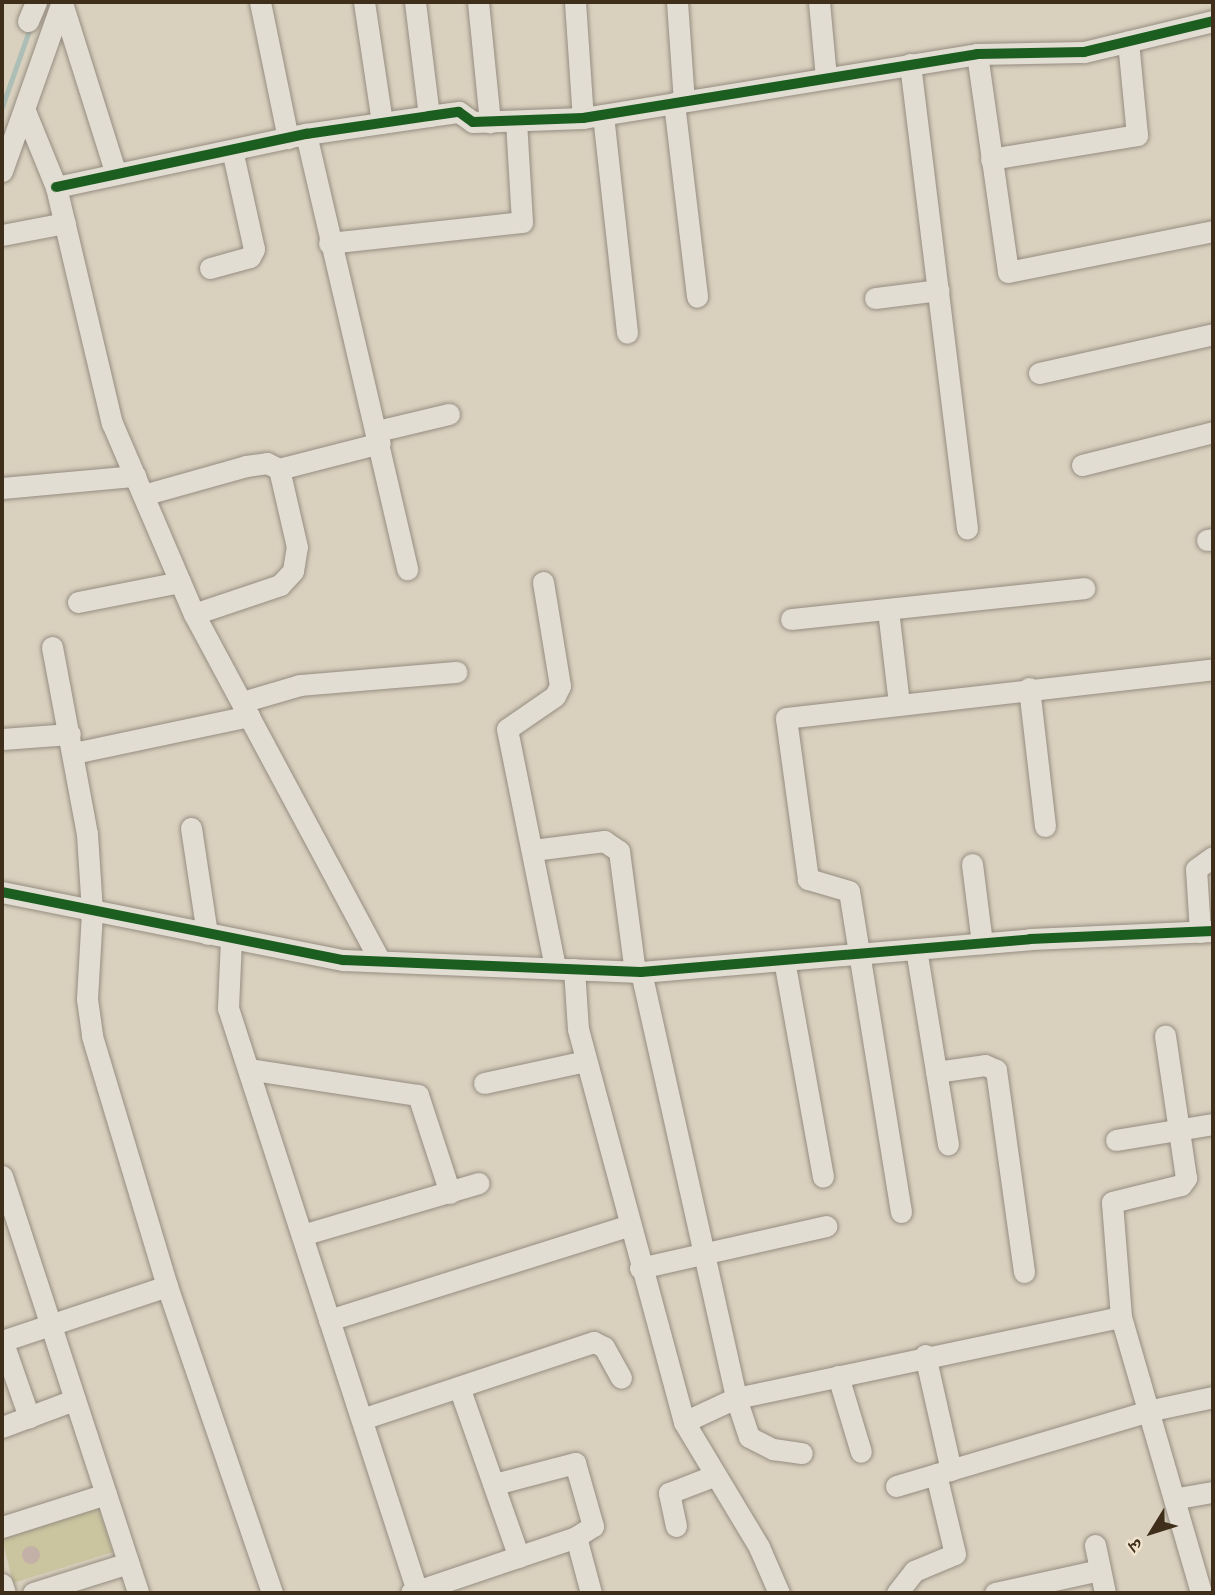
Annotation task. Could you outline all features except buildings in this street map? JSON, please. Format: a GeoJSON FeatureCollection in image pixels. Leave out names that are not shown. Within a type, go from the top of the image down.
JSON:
{"type":"FeatureCollection","features":[{"type":"Feature","properties":{"kind":"street"},"geometry":{"type":"LineString","coordinates":[[260,2],[379,437],[407,569]]}},
{"type":"Feature","properties":{"kind":"street"},"geometry":{"type":"LineString","coordinates":[[364,2],[382,123]]}},
{"type":"Feature","properties":{"kind":"street"},"geometry":{"type":"LineString","coordinates":[[415,2],[429,116]]}},
{"type":"Feature","properties":{"kind":"street"},"geometry":{"type":"LineString","coordinates":[[478,2],[490,122]]}},
{"type":"Feature","properties":{"kind":"street"},"geometry":{"type":"LineString","coordinates":[[575,2],[627,333]]}},
{"type":"Feature","properties":{"kind":"street"},"geometry":{"type":"LineString","coordinates":[[677,2],[679,102],[697,296]]}},
{"type":"Feature","properties":{"kind":"street"},"geometry":{"type":"LineString","coordinates":[[819,2],[826,78]]}},
{"type":"Feature","properties":{"kind":"street"},"geometry":{"type":"LineString","coordinates":[[56,187],[297,136],[459,112],[473,122],[516,122],[593,116],[977,54],[1084,52],[1213,22],[1211,2]]}},
{"type":"Feature","properties":{"kind":"street"},"geometry":{"type":"LineString","coordinates":[[2,171],[62,3]]}},
{"type":"Feature","properties":{"kind":"street"},"geometry":{"type":"LineString","coordinates":[[62,3],[116,174]]}},
{"type":"Feature","properties":{"kind":"street"},"geometry":{"type":"LineString","coordinates":[[991,159],[1137,135],[1128,41]]}},
{"type":"Feature","properties":{"kind":"street"},"geometry":{"type":"LineString","coordinates":[[977,54],[1005,268],[1012,273],[1213,231]]}},
{"type":"Feature","properties":{"kind":"street"},"geometry":{"type":"LineString","coordinates":[[910,64],[967,529]]}},
{"type":"Feature","properties":{"kind":"street"},"geometry":{"type":"LineString","coordinates":[[25,111],[56,187],[112,423],[194,614],[379,959]]}},
{"type":"Feature","properties":{"kind":"street"},"geometry":{"type":"LineString","coordinates":[[328,243],[522,222],[516,122]]}},
{"type":"Feature","properties":{"kind":"street"},"geometry":{"type":"LineString","coordinates":[[210,268],[250,257],[254,249],[232,150]]}},
{"type":"Feature","properties":{"kind":"street"},"geometry":{"type":"LineString","coordinates":[[2,235],[65,223]]}},
{"type":"Feature","properties":{"kind":"street"},"geometry":{"type":"LineString","coordinates":[[875,298],[939,290]]}},
{"type":"Feature","properties":{"kind":"street"},"geometry":{"type":"LineString","coordinates":[[1039,373],[1213,334]]}},
{"type":"Feature","properties":{"kind":"street"},"geometry":{"type":"LineString","coordinates":[[2,488],[139,486],[267,463],[279,468],[449,414]]}},
{"type":"Feature","properties":{"kind":"street"},"geometry":{"type":"LineString","coordinates":[[1082,465],[1213,432]]}},
{"type":"Feature","properties":{"kind":"street"},"geometry":{"type":"LineString","coordinates":[[194,614],[280,585],[293,571],[296,547],[279,468]]}},
{"type":"Feature","properties":{"kind":"street"},"geometry":{"type":"LineString","coordinates":[[78,602],[180,582]]}},
{"type":"Feature","properties":{"kind":"street"},"geometry":{"type":"LineString","coordinates":[[543,582],[560,686],[555,696],[507,729],[533,850],[628,1226],[684,1422],[713,1476],[759,1547],[779,1593]]}},
{"type":"Feature","properties":{"kind":"street"},"geometry":{"type":"LineString","coordinates":[[790,619],[1084,588]]}},
{"type":"Feature","properties":{"kind":"street"},"geometry":{"type":"LineString","coordinates":[[888,610],[899,704]]}},
{"type":"Feature","properties":{"kind":"street"},"geometry":{"type":"LineString","coordinates":[[52,647],[87,834],[92,912],[88,1015],[167,1286],[272,1593]]}},
{"type":"Feature","properties":{"kind":"street"},"geometry":{"type":"LineString","coordinates":[[901,1212],[849,891],[808,879],[785,721],[1029,688],[1213,669]]}},
{"type":"Feature","properties":{"kind":"street"},"geometry":{"type":"LineString","coordinates":[[2,739],[72,743],[245,709],[300,685],[456,672]]}},
{"type":"Feature","properties":{"kind":"street"},"geometry":{"type":"LineString","coordinates":[[1029,688],[1045,826]]}},
{"type":"Feature","properties":{"kind":"street"},"geometry":{"type":"LineString","coordinates":[[191,828],[207,934]]}},
{"type":"Feature","properties":{"kind":"street"},"geometry":{"type":"LineString","coordinates":[[533,850],[604,841],[619,851],[638,972],[736,1398],[749,1437],[773,1449],[802,1453]]}},
{"type":"Feature","properties":{"kind":"street"},"geometry":{"type":"LineString","coordinates":[[2,892],[343,960],[379,959],[638,972],[982,943],[1207,931],[1196,869],[1213,857]]}},
{"type":"Feature","properties":{"kind":"street"},"geometry":{"type":"LineString","coordinates":[[972,864],[982,943]]}},
{"type":"Feature","properties":{"kind":"street"},"geometry":{"type":"LineString","coordinates":[[231,939],[228,1008],[362,1419],[414,1592],[576,1537],[593,1526],[572,1460],[495,1484]]}},
{"type":"Feature","properties":{"kind":"street"},"geometry":{"type":"LineString","coordinates":[[916,949],[948,1144]]}},
{"type":"Feature","properties":{"kind":"street"},"geometry":{"type":"LineString","coordinates":[[784,960],[823,1177]]}},
{"type":"Feature","properties":{"kind":"street"},"geometry":{"type":"LineString","coordinates":[[1165,1035],[1180,1130],[1185,1183],[1112,1202],[1121,1317],[1178,1498],[1201,1593]]}},
{"type":"Feature","properties":{"kind":"street"},"geometry":{"type":"LineString","coordinates":[[484,1083],[586,1061]]}},
{"type":"Feature","properties":{"kind":"street"},"geometry":{"type":"LineString","coordinates":[[936,1072],[985,1065],[996,1070],[1024,1272]]}},
{"type":"Feature","properties":{"kind":"street"},"geometry":{"type":"LineString","coordinates":[[248,1069],[418,1095],[450,1193]]}},
{"type":"Feature","properties":{"kind":"street"},"geometry":{"type":"LineString","coordinates":[[1116,1140],[1213,1124]]}},
{"type":"Feature","properties":{"kind":"street"},"geometry":{"type":"LineString","coordinates":[[2,1176],[9,1227],[50,1325],[138,1593]]}},
{"type":"Feature","properties":{"kind":"street"},"geometry":{"type":"LineString","coordinates":[[302,1235],[480,1183]]}},
{"type":"Feature","properties":{"kind":"street"},"geometry":{"type":"LineString","coordinates":[[329,1320],[628,1226]]}},
{"type":"Feature","properties":{"kind":"street"},"geometry":{"type":"LineString","coordinates":[[640,1268],[703,1256],[826,1226]]}},
{"type":"Feature","properties":{"kind":"street"},"geometry":{"type":"LineString","coordinates":[[29,1417],[2,1340],[167,1286]]}},
{"type":"Feature","properties":{"kind":"street"},"geometry":{"type":"LineString","coordinates":[[684,1422],[718,1411],[736,1398],[925,1355],[1121,1317]]}},
{"type":"Feature","properties":{"kind":"street"},"geometry":{"type":"LineString","coordinates":[[362,1419],[594,1342],[604,1347],[621,1378]]}},
{"type":"Feature","properties":{"kind":"street"},"geometry":{"type":"LineString","coordinates":[[897,1593],[914,1571],[956,1554],[925,1355]]}},
{"type":"Feature","properties":{"kind":"street"},"geometry":{"type":"LineString","coordinates":[[838,1376],[861,1452]]}},
{"type":"Feature","properties":{"kind":"street"},"geometry":{"type":"LineString","coordinates":[[459,1387],[519,1557]]}},
{"type":"Feature","properties":{"kind":"street"},"geometry":{"type":"LineString","coordinates":[[896,1486],[1152,1410],[1213,1398]]}},
{"type":"Feature","properties":{"kind":"street"},"geometry":{"type":"LineString","coordinates":[[2,1427],[74,1400]]}},
{"type":"Feature","properties":{"kind":"street"},"geometry":{"type":"LineString","coordinates":[[676,1525],[669,1493],[713,1476]]}},
{"type":"Feature","properties":{"kind":"street"},"geometry":{"type":"LineString","coordinates":[[1178,1498],[1213,1492]]}},
{"type":"Feature","properties":{"kind":"street"},"geometry":{"type":"LineString","coordinates":[[2,1527],[106,1494]]}},
{"type":"Feature","properties":{"kind":"street"},"geometry":{"type":"LineString","coordinates":[[576,1537],[590,1593]]}},
{"type":"Feature","properties":{"kind":"street"},"geometry":{"type":"LineString","coordinates":[[1095,1545],[1105,1593]]}},
{"type":"Feature","properties":{"kind":"street"},"geometry":{"type":"LineString","coordinates":[[33,1593],[128,1563]]}},
{"type":"Feature","properties":{"kind":"street"},"geometry":{"type":"LineString","coordinates":[[995,1593],[1100,1570]]}},
{"type":"Feature","properties":{"kind":"street"},"geometry":{"type":"LineString","coordinates":[[2,1584],[5,1593]]}},
{"type":"Feature","properties":{"kind":"shaded area"},"geometry":{"type":"Polygon","coordinates":[[[99,1508],[113,1552],[13,1583],[2,1538],[99,1508]]]}},
{"type":"Feature","properties":{"kind":"waterway"},"geometry":{"type":"LineString","coordinates":[[2,107],[30,28]]}},
{"type":"Feature","properties":{"kind":"cycle path"},"geometry":{"type":"LineString","coordinates":[[56,187],[306,134],[429,116],[459,112],[473,122],[583,118],[977,54],[1084,52],[1213,21]]}},
{"type":"Feature","properties":{"kind":"cycle path"},"geometry":{"type":"LineString","coordinates":[[2,892],[343,960],[641,972],[1030,939],[1213,931]]}}]}
